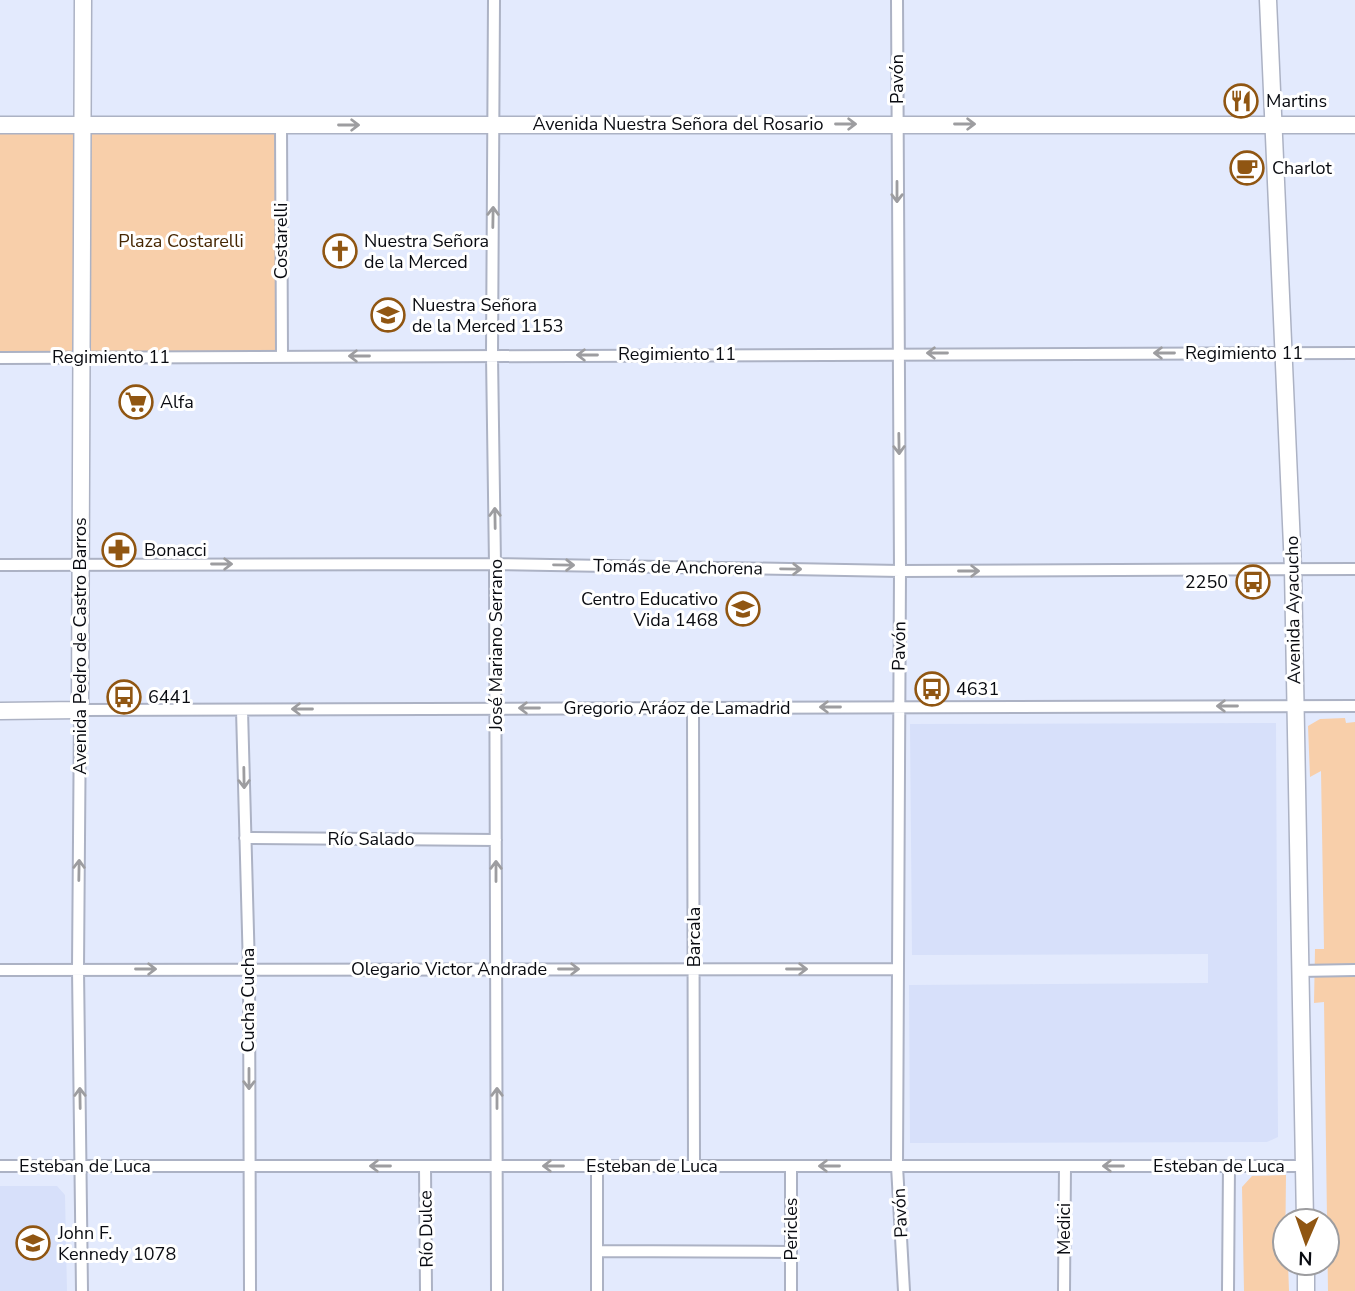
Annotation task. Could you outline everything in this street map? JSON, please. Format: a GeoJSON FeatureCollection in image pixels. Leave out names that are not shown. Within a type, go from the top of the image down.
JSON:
{"type":"FeatureCollection","features":[{"type":"Feature","properties":{"kind":"street","name":"Avenida Pedro de Castro Barros"},"geometry":{"type":"LineString","coordinates":[[82,1291],[78,969],[83,0]]}},
{"type":"Feature","properties":{"kind":"street","name":"José Mariano Serrano"},"geometry":{"type":"LineString","coordinates":[[494,0],[492,356],[496,709],[497,1291]]}},
{"type":"Feature","properties":{"kind":"street","name":"Pavón"},"geometry":{"type":"LineString","coordinates":[[897,0],[900,571],[897,1166],[904,1291]]}},
{"type":"Feature","properties":{"kind":"street","name":"Avenida Ayacucho"},"geometry":{"type":"LineString","coordinates":[[1268,0],[1293,569],[1305,1207]]}},
{"type":"Feature","properties":{"kind":"street","name":"Avenida Nuestra Señora del Rosario"},"geometry":{"type":"LineString","coordinates":[[0,125],[1355,125]]}},
{"type":"Feature","properties":{"kind":"street","name":"Costarelli"},"geometry":{"type":"LineString","coordinates":[[281,125],[282,357]]}},
{"type":"Feature","properties":{"kind":"street","name":"Regimiento 11"},"geometry":{"type":"LineString","coordinates":[[0,358],[1355,353]]}},
{"type":"Feature","properties":{"kind":"street","name":"Tomás de Anchorena"},"geometry":{"type":"LineString","coordinates":[[0,565],[495,564],[900,571],[1355,569]]}},
{"type":"Feature","properties":{"kind":"street","name":"Gregorio Aráoz de Lamadrid"},"geometry":{"type":"LineString","coordinates":[[0,711],[1355,706]]}},
{"type":"Feature","properties":{"kind":"street","name":"Barcala"},"geometry":{"type":"LineString","coordinates":[[693,708],[694,1166]]}},
{"type":"Feature","properties":{"kind":"street","name":"Cucha Cucha"},"geometry":{"type":"LineString","coordinates":[[242,710],[249,969],[250,1291]]}},
{"type":"Feature","properties":{"kind":"street","name":"Río Salado"},"geometry":{"type":"LineString","coordinates":[[245,838],[496,840]]}},
{"type":"Feature","properties":{"kind":"street","name":"Olegario Victor Andrade"},"geometry":{"type":"LineString","coordinates":[[0,970],[897,969]]}},
{"type":"Feature","properties":{"kind":"street"},"geometry":{"type":"LineString","coordinates":[[1299,971],[1355,970]]}},
{"type":"Feature","properties":{"kind":"street","name":"Esteban de Luca"},"geometry":{"type":"LineString","coordinates":[[0,1166],[1304,1166]]}},
{"type":"Feature","properties":{"kind":"street","name":"Río Dulce"},"geometry":{"type":"LineString","coordinates":[[425,1166],[426,1291]]}},
{"type":"Feature","properties":{"kind":"street"},"geometry":{"type":"LineString","coordinates":[[597,1166],[597,1291]]}},
{"type":"Feature","properties":{"kind":"street","name":"Pericles"},"geometry":{"type":"LineString","coordinates":[[791,1166],[791,1291]]}},
{"type":"Feature","properties":{"kind":"street","name":"Medici"},"geometry":{"type":"LineString","coordinates":[[1064,1291],[1065,1166]]}},
{"type":"Feature","properties":{"kind":"street"},"geometry":{"type":"LineString","coordinates":[[1228,1291],[1229,1166]]}},
{"type":"Feature","properties":{"kind":"street"},"geometry":{"type":"LineString","coordinates":[[597,1251],[791,1252]]}},
{"type":"Feature","properties":{"kind":"shaded area"},"geometry":{"type":"Polygon","coordinates":[[[1276,723],[1278,1137],[1267,1142],[910,1143],[909,985],[1208,983],[1208,954],[912,955],[910,724],[1276,723]]]}},
{"type":"Feature","properties":{"kind":"shaded area","name":"John F. Kennedy 1078"},"geometry":{"type":"Polygon","coordinates":[[[0,1186],[57,1186],[65,1195],[67,1291],[0,1291],[0,1186]]]}},
{"type":"Feature","properties":{"kind":"green space","name":"Plaza Costarelli"},"geometry":{"type":"Polygon","coordinates":[[[0,125],[281,125],[282,357],[0,358],[0,125]]]}},
{"type":"Feature","properties":{"kind":"green space"},"geometry":{"type":"Polygon","coordinates":[[[1345,718],[1346,723],[1355,722],[1355,1291],[1328,1291],[1328,1277],[1341,1277],[1341,1207],[1327,1207],[1324,1002],[1314,1003],[1315,949],[1324,949],[1321,771],[1310,777],[1308,726],[1320,719],[1345,718]]]}},
{"type":"Feature","properties":{"kind":"green space"},"geometry":{"type":"Polygon","coordinates":[[[1286,1175],[1286,1207],[1271,1207],[1271,1277],[1288,1277],[1289,1291],[1244,1291],[1242,1187],[1252,1176],[1286,1175]]]}},
{"type":"Feature","properties":{"kind":"place","name":"Martins"},"geometry":{"type":"Point","coordinates":[1241,101]}},
{"type":"Feature","properties":{"kind":"place","name":"Charlot"},"geometry":{"type":"Point","coordinates":[1247,168]}},
{"type":"Feature","properties":{"kind":"place","name":"Nuestra Señora de la Merced"},"geometry":{"type":"Point","coordinates":[340,251]}},
{"type":"Feature","properties":{"kind":"place","name":"Nuestra Señora de la Merced 1153"},"geometry":{"type":"Point","coordinates":[388,315]}},
{"type":"Feature","properties":{"kind":"place","name":"Alfa"},"geometry":{"type":"Point","coordinates":[136,402]}},
{"type":"Feature","properties":{"kind":"place","name":"Bonacci"},"geometry":{"type":"Point","coordinates":[119,550]}},
{"type":"Feature","properties":{"kind":"place","name":"2250"},"geometry":{"type":"Point","coordinates":[1253,582]}},
{"type":"Feature","properties":{"kind":"place","name":"Centro Educativo Vida 1468"},"geometry":{"type":"Point","coordinates":[743,609]}},
{"type":"Feature","properties":{"kind":"place","name":"4631"},"geometry":{"type":"Point","coordinates":[932,689]}},
{"type":"Feature","properties":{"kind":"place","name":"6441"},"geometry":{"type":"Point","coordinates":[124,697]}},
{"type":"Feature","properties":{"kind":"place","name":"John F. Kennedy 1078"},"geometry":{"type":"Point","coordinates":[33,1243]}}]}
